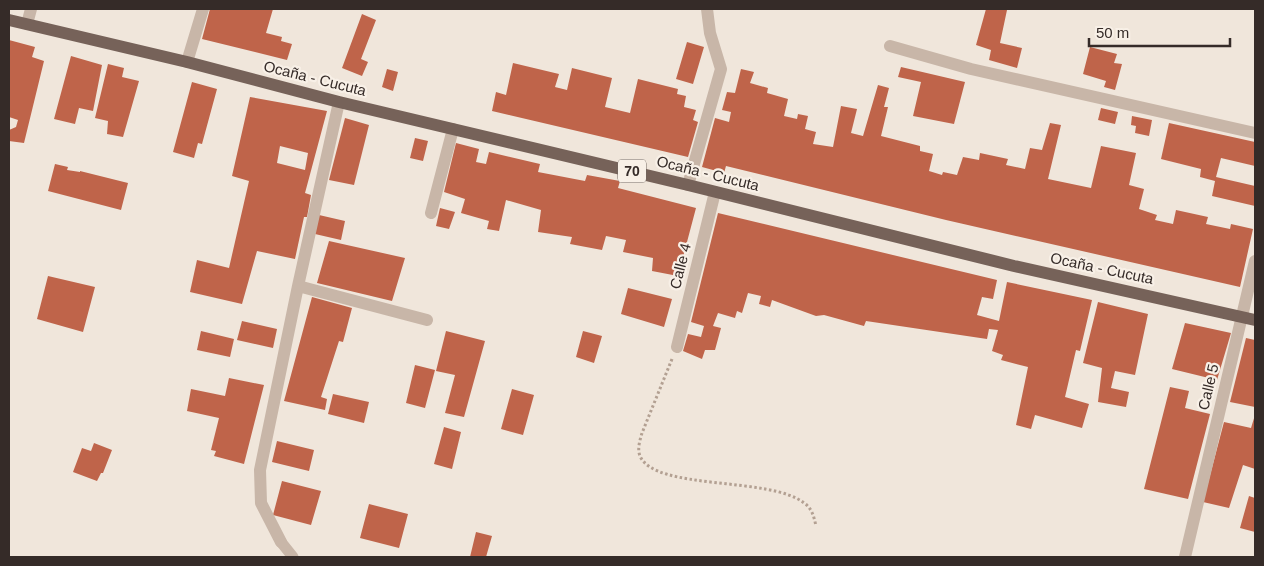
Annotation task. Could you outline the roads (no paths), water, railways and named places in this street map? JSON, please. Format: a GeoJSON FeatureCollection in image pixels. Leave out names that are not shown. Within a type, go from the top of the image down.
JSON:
{"type":"FeatureCollection","features":[{"type":"Feature","properties":{"kind":"main road","name":"Ocaña - Cucuta"},"geometry":{"type":"LineString","coordinates":[[9,20],[187,62],[339,102],[688,185],[1014,266],[1255,320]]}},
{"type":"Feature","properties":{"kind":"street"},"geometry":{"type":"LineString","coordinates":[[27,24],[31,9]]}},
{"type":"Feature","properties":{"kind":"street"},"geometry":{"type":"LineString","coordinates":[[187,62],[203,9]]}},
{"type":"Feature","properties":{"kind":"street"},"geometry":{"type":"LineString","coordinates":[[688,185],[721,69],[710,33],[707,9]]}},
{"type":"Feature","properties":{"kind":"street"},"geometry":{"type":"LineString","coordinates":[[890,46],[971,69],[1255,134]]}},
{"type":"Feature","properties":{"kind":"street"},"geometry":{"type":"LineString","coordinates":[[281,542],[261,503],[260,470],[339,102]]}},
{"type":"Feature","properties":{"kind":"street"},"geometry":{"type":"LineString","coordinates":[[431,213],[453,128]]}},
{"type":"Feature","properties":{"kind":"street","name":"Calle 4"},"geometry":{"type":"LineString","coordinates":[[677,347],[715,192]]}},
{"type":"Feature","properties":{"kind":"street","name":"Calle 5"},"geometry":{"type":"LineString","coordinates":[[1185,557],[1255,261]]}},
{"type":"Feature","properties":{"kind":"street"},"geometry":{"type":"LineString","coordinates":[[298,286],[427,320]]}},
{"type":"Feature","properties":{"kind":"lane"},"geometry":{"type":"LineString","coordinates":[[281,542],[293,557]]}}]}
